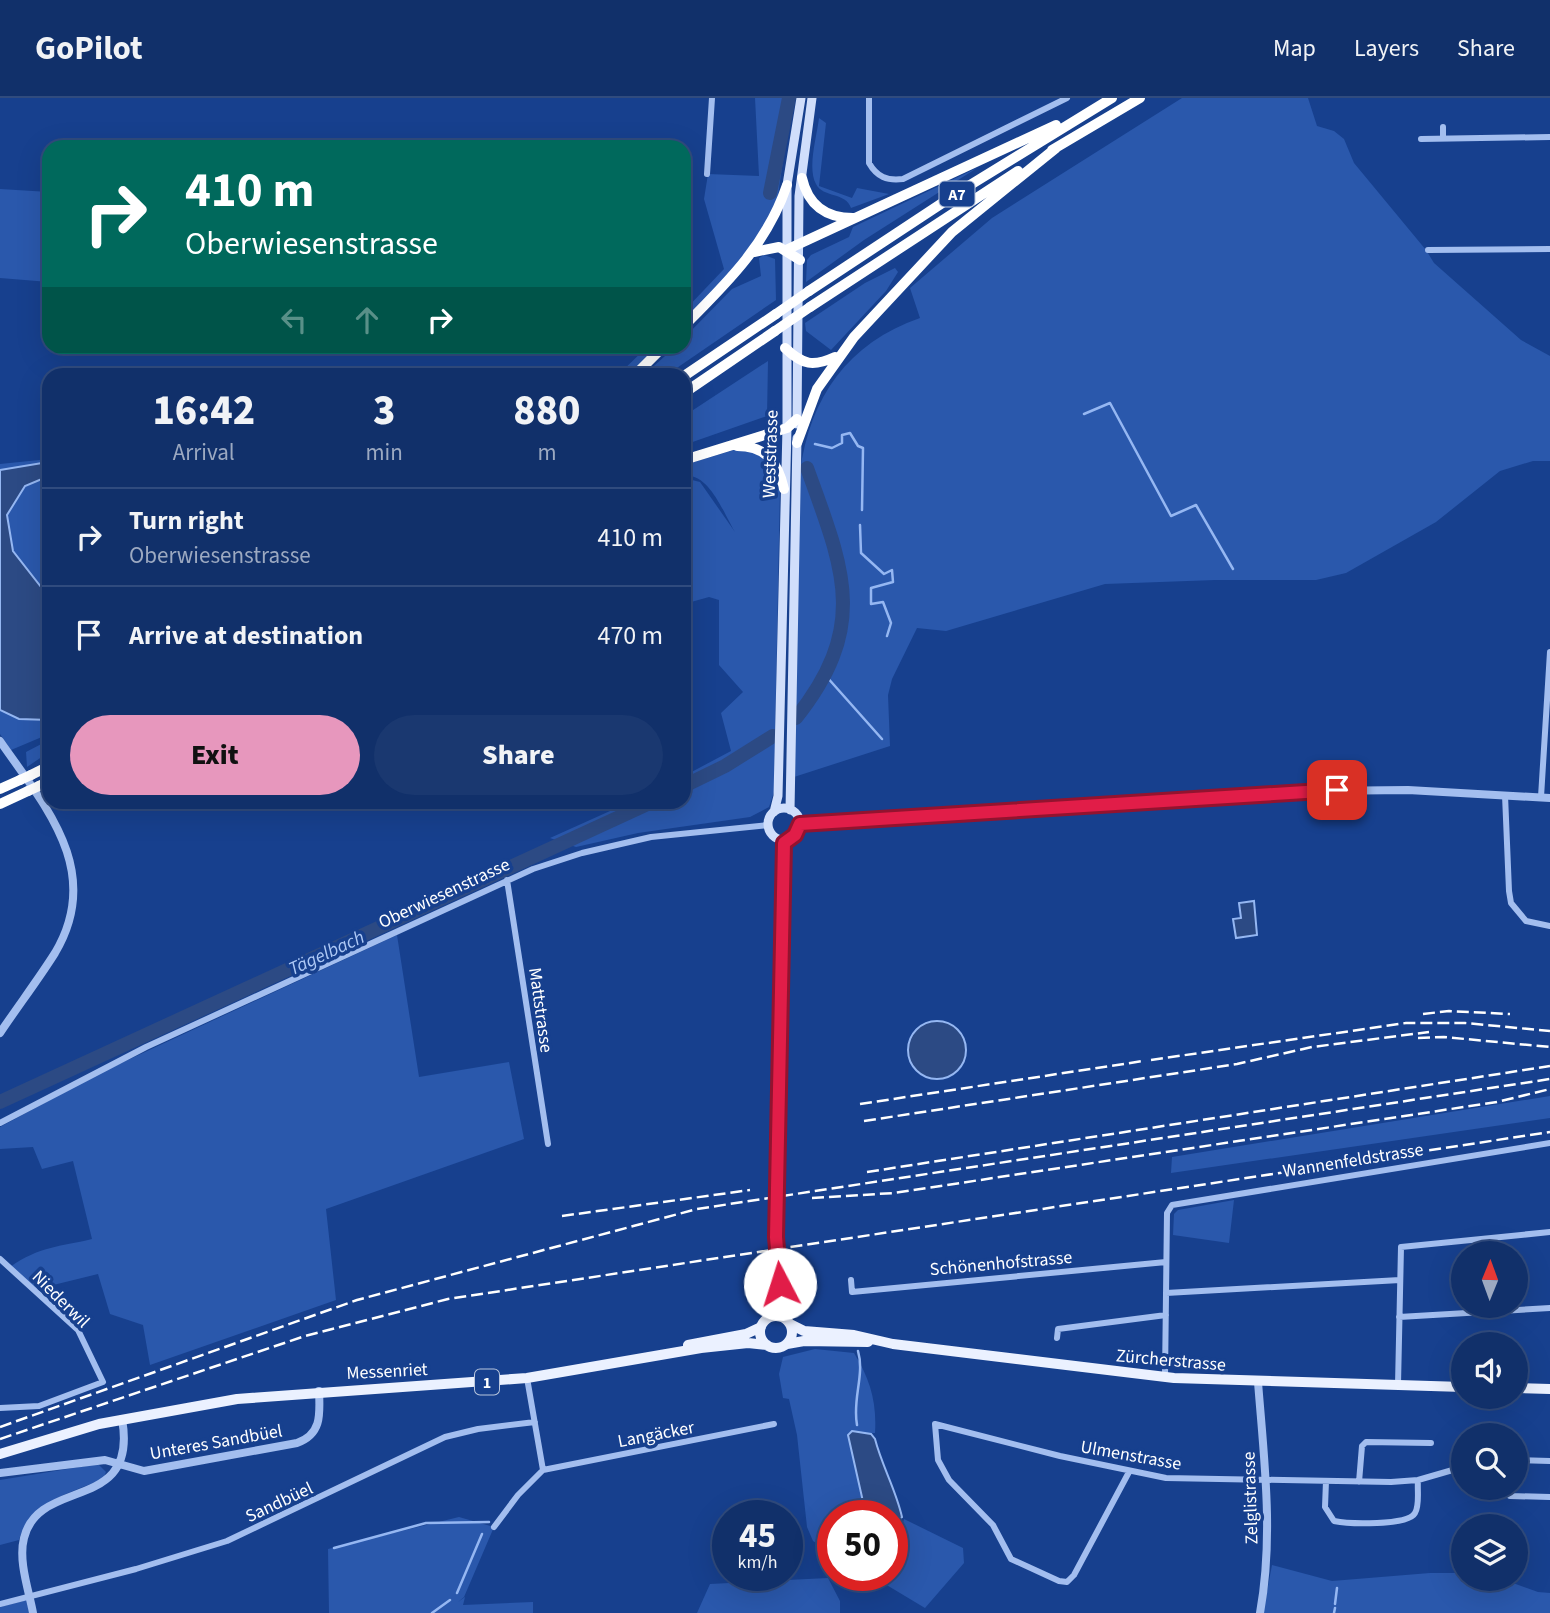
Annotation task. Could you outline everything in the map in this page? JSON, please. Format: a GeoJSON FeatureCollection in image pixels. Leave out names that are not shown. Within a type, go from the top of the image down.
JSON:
{"type":"FeatureCollection","features":[{"type":"Feature","properties":{"kind":"highway","name":"A7"},"geometry":{"type":"LineString","coordinates":[[691,388],[810,307],[1056,148],[1140,98]]}},
{"type":"Feature","properties":{"kind":"highway","name":"A7"},"geometry":{"type":"LineString","coordinates":[[754,252],[771,247],[786,250],[800,245],[1110,99]]}},
{"type":"Feature","properties":{"kind":"highway","name":"A7"},"geometry":{"type":"LineString","coordinates":[[691,371],[962,190],[1110,99]]}},
{"type":"Feature","properties":{"kind":"highway","name":"A7"},"geometry":{"type":"LineString","coordinates":[[797,443],[813,396],[838,356],[951,232],[1056,148]]}},
{"type":"Feature","properties":{"kind":"highway"},"geometry":{"type":"LineString","coordinates":[[802,178],[808,196],[820,210],[840,218],[856,218]]}},
{"type":"Feature","properties":{"kind":"highway"},"geometry":{"type":"LineString","coordinates":[[691,319],[754,252],[771,227],[787,185]]}},
{"type":"Feature","properties":{"kind":"highway"},"geometry":{"type":"LineString","coordinates":[[786,250],[800,260]]}},
{"type":"Feature","properties":{"kind":"highway"},"geometry":{"type":"LineString","coordinates":[[785,348],[798,360],[816,364],[838,356]]}},
{"type":"Feature","properties":{"kind":"highway"},"geometry":{"type":"LineString","coordinates":[[642,368],[656,354]]}},
{"type":"Feature","properties":{"kind":"highway"},"geometry":{"type":"LineString","coordinates":[[691,458],[787,428],[797,418]]}},
{"type":"Feature","properties":{"kind":"highway"},"geometry":{"type":"LineString","coordinates":[[721,448],[747,446],[767,455],[779,468],[784,489]]}},
{"type":"Feature","properties":{"kind":"highway"},"geometry":{"type":"LineString","coordinates":[[0,789],[42,769]]}},
{"type":"Feature","properties":{"kind":"highway"},"geometry":{"type":"LineString","coordinates":[[0,804],[39,786]]}},
{"type":"Feature","properties":{"kind":"main road","name":"Weststrasse"},"geometry":{"type":"LineString","coordinates":[[768,825],[778,792],[787,428],[787,185],[801,98]]}},
{"type":"Feature","properties":{"kind":"main road","name":"Weststrasse"},"geometry":{"type":"LineString","coordinates":[[790,810],[802,178],[812,98]]}},
{"type":"Feature","properties":{"kind":"main road"},"geometry":{"type":"LineString","coordinates":[[768,825],[773,836],[785,840],[795,835],[800,824],[797,816],[790,810],[774,812]]}},
{"type":"Feature","properties":{"kind":"main road"},"geometry":{"type":"LineString","coordinates":[[767,1345],[761,1336],[776,1237],[785,840]]}},
{"type":"Feature","properties":{"kind":"main road"},"geometry":{"type":"LineString","coordinates":[[776,1237],[787,1321],[792,1333],[787,1344]]}},
{"type":"Feature","properties":{"kind":"main road","name":"Messenriet"},"geometry":{"type":"LineString","coordinates":[[122,1419],[237,1399],[527,1378],[654,1356],[746,1334],[764,1323],[787,1321]]}},
{"type":"Feature","properties":{"kind":"main road","name":"Zürcherstrasse"},"geometry":{"type":"LineString","coordinates":[[787,1321],[804,1331],[855,1335],[879,1342]]}},
{"type":"Feature","properties":{"kind":"main road","name":"Zürcherstrasse"},"geometry":{"type":"LineString","coordinates":[[787,1344],[804,1341],[879,1342],[1165,1377],[1451,1387]]}},
{"type":"Feature","properties":{"kind":"main road","name":"Messenriet"},"geometry":{"type":"LineString","coordinates":[[696,1346],[748,1343],[779,1348],[787,1344]]}},
{"type":"Feature","properties":{"kind":"main road"},"geometry":{"type":"LineString","coordinates":[[1528,1388],[1550,1389]]}},
{"type":"Feature","properties":{"kind":"main road","name":"1"},"geometry":{"type":"LineString","coordinates":[[0,1454],[122,1419]]}},
{"type":"Feature","properties":{"kind":"street"},"geometry":{"type":"LineString","coordinates":[[707,174],[712,98]]}},
{"type":"Feature","properties":{"kind":"street"},"geometry":{"type":"LineString","coordinates":[[869,98],[869,163],[882,178],[892,180],[903,179],[1066,98]]}},
{"type":"Feature","properties":{"kind":"street"},"geometry":{"type":"LineString","coordinates":[[1443,127],[1443,138]]}},
{"type":"Feature","properties":{"kind":"street"},"geometry":{"type":"LineString","coordinates":[[1421,139],[1550,137]]}},
{"type":"Feature","properties":{"kind":"street"},"geometry":{"type":"LineString","coordinates":[[1428,250],[1550,249]]}},
{"type":"Feature","properties":{"kind":"street"},"geometry":{"type":"LineString","coordinates":[[800,824],[1315,791],[1402,790],[1545,798],[1550,652]]}},
{"type":"Feature","properties":{"kind":"street"},"geometry":{"type":"LineString","coordinates":[[0,740],[42,804]]}},
{"type":"Feature","properties":{"kind":"street"},"geometry":{"type":"LineString","coordinates":[[1505,795],[1511,903],[1526,921],[1550,926]]}},
{"type":"Feature","properties":{"kind":"street"},"geometry":{"type":"LineString","coordinates":[[0,1033],[56,952],[70,921],[74,878],[62,835],[45,809]]}},
{"type":"Feature","properties":{"kind":"street","name":"Oberwiesenstrasse"},"geometry":{"type":"LineString","coordinates":[[0,1123],[101,1068],[507,880],[560,859],[619,843],[694,831],[768,825]]}},
{"type":"Feature","properties":{"kind":"street","name":"Mattstrasse"},"geometry":{"type":"LineString","coordinates":[[507,880],[548,1144]]}},
{"type":"Feature","properties":{"kind":"street","name":"Wannenfeldstrasse"},"geometry":{"type":"LineString","coordinates":[[1166,1262],[1167,1213],[1170,1207],[1178,1204],[1550,1143]]}},
{"type":"Feature","properties":{"kind":"street"},"geometry":{"type":"LineString","coordinates":[[1398,1385],[1401,1247],[1550,1232]]}},
{"type":"Feature","properties":{"kind":"street","name":"Niederwil"},"geometry":{"type":"LineString","coordinates":[[0,1259],[78,1330],[103,1381],[39,1406],[0,1408]]}},
{"type":"Feature","properties":{"kind":"street"},"geometry":{"type":"LineString","coordinates":[[1165,1377],[1166,1262]]}},
{"type":"Feature","properties":{"kind":"street","name":"Schönenhofstrasse"},"geometry":{"type":"LineString","coordinates":[[851,1280],[852,1292],[1166,1262]]}},
{"type":"Feature","properties":{"kind":"street"},"geometry":{"type":"LineString","coordinates":[[1166,1293],[1400,1280]]}},
{"type":"Feature","properties":{"kind":"street"},"geometry":{"type":"LineString","coordinates":[[1399,1317],[1550,1308]]}},
{"type":"Feature","properties":{"kind":"street"},"geometry":{"type":"LineString","coordinates":[[1058,1338],[1058,1329],[1166,1315]]}},
{"type":"Feature","properties":{"kind":"street"},"geometry":{"type":"LineString","coordinates":[[494,1527],[543,1470],[527,1378]]}},
{"type":"Feature","properties":{"kind":"street","name":"Zelglistrasse"},"geometry":{"type":"LineString","coordinates":[[1258,1382],[1266,1480],[1268,1564],[1260,1613]]}},
{"type":"Feature","properties":{"kind":"street","name":"Unteres Sandbüel"},"geometry":{"type":"LineString","coordinates":[[122,1419],[126,1440],[120,1463],[144,1471],[297,1443],[311,1436],[316,1429],[320,1412],[319,1391]]}},
{"type":"Feature","properties":{"kind":"street","name":"Sandbüel"},"geometry":{"type":"LineString","coordinates":[[0,1604],[227,1541],[445,1437],[478,1429],[534,1422]]}},
{"type":"Feature","properties":{"kind":"street","name":"Langäcker"},"geometry":{"type":"LineString","coordinates":[[543,1470],[774,1424]]}},
{"type":"Feature","properties":{"kind":"street","name":"Ulmenstrasse"},"geometry":{"type":"LineString","coordinates":[[1129,1472],[1073,1575],[1067,1582],[1059,1581],[1011,1559],[993,1525],[949,1480],[936,1452],[935,1424],[1129,1472],[1166,1478],[1359,1482],[1418,1480],[1451,1470]]}},
{"type":"Feature","properties":{"kind":"street"},"geometry":{"type":"LineString","coordinates":[[1359,1482],[1362,1446],[1366,1441],[1431,1443]]}},
{"type":"Feature","properties":{"kind":"street"},"geometry":{"type":"LineString","coordinates":[[0,1474],[100,1460],[120,1463],[107,1480],[44,1510],[30,1523],[22,1546],[33,1613]]}},
{"type":"Feature","properties":{"kind":"street"},"geometry":{"type":"LineString","coordinates":[[1528,1460],[1550,1461]]}},
{"type":"Feature","properties":{"kind":"street"},"geometry":{"type":"LineString","coordinates":[[1326,1481],[1325,1507],[1334,1521],[1399,1522],[1411,1518],[1417,1510],[1418,1480]]}},
{"type":"Feature","properties":{"kind":"street"},"geometry":{"type":"LineString","coordinates":[[1528,1496],[1550,1497]]}},
{"type":"Feature","properties":{"kind":"shaded area"},"geometry":{"type":"Polygon","coordinates":[[[755,98],[794,98],[774,212],[740,263],[691,313],[691,304],[724,269],[704,199],[708,174],[759,176],[755,98]]]}},
{"type":"Feature","properties":{"kind":"shaded area"},"geometry":{"type":"Polygon","coordinates":[[[1182,98],[1308,98],[1317,126],[1334,131],[1344,139],[1354,163],[1434,263],[1521,340],[1550,356],[1550,461],[1533,461],[1500,471],[1436,522],[1346,573],[1316,580],[1105,584],[946,631],[917,628],[892,679],[888,695],[890,746],[794,777],[800,472],[805,445],[823,397],[853,358],[872,342],[920,318],[910,288],[992,218],[1182,98]]]}},
{"type":"Feature","properties":{"kind":"shaded area"},"geometry":{"type":"Polygon","coordinates":[[[819,118],[826,123],[819,186],[852,198],[857,188],[889,194],[851,208],[844,199],[819,188],[812,169],[819,118]]]}},
{"type":"Feature","properties":{"kind":"shaded area"},"geometry":{"type":"Polygon","coordinates":[[[977,168],[864,240],[806,282],[807,260],[811,255],[849,237],[853,227],[977,168]]]}},
{"type":"Feature","properties":{"kind":"shaded area"},"geometry":{"type":"Polygon","coordinates":[[[0,189],[42,192],[42,281],[0,278],[0,189]]]}},
{"type":"Feature","properties":{"kind":"shaded area"},"geometry":{"type":"Polygon","coordinates":[[[764,255],[775,259],[776,300],[677,368],[652,368],[667,354],[691,354],[691,331],[732,289],[761,276],[759,258],[764,255]]]}},
{"type":"Feature","properties":{"kind":"shaded area"},"geometry":{"type":"Polygon","coordinates":[[[895,268],[898,272],[886,291],[831,350],[806,331],[805,323],[865,283],[895,268]]]}},
{"type":"Feature","properties":{"kind":"shaded area"},"geometry":{"type":"Polygon","coordinates":[[[640,354],[650,354],[636,368],[625,368],[640,354]]]}},
{"type":"Feature","properties":{"kind":"shaded area"},"geometry":{"type":"Polygon","coordinates":[[[768,361],[767,416],[691,443],[691,411],[768,361]]]}},
{"type":"Feature","properties":{"kind":"shaded area"},"geometry":{"type":"Polygon","coordinates":[[[734,450],[752,451],[770,461],[780,488],[774,792],[769,807],[750,817],[638,833],[576,847],[550,838],[614,809],[691,809],[691,772],[731,751],[721,713],[743,692],[719,665],[719,600],[709,597],[691,602],[691,480],[700,482],[735,532],[708,487],[701,481],[691,477],[691,463],[734,450]]]}},
{"type":"Feature","properties":{"kind":"shaded area"},"geometry":{"type":"Polygon","coordinates":[[[42,460],[42,737],[11,750],[0,734],[0,464],[42,460]]]}},
{"type":"Feature","properties":{"kind":"shaded area"},"geometry":{"type":"Polygon","coordinates":[[[42,463],[42,479],[25,486],[7,515],[13,551],[42,590],[42,720],[19,719],[0,710],[0,470],[42,463]]]}},
{"type":"Feature","properties":{"kind":"shaded area"},"geometry":{"type":"Polygon","coordinates":[[[42,744],[42,757],[27,767],[26,752],[42,744]]]}},
{"type":"Feature","properties":{"kind":"shaded area"},"geometry":{"type":"Polygon","coordinates":[[[1254,901],[1257,935],[1236,938],[1233,919],[1241,918],[1239,903],[1254,901]]]}},
{"type":"Feature","properties":{"kind":"shaded area"},"geometry":{"type":"Polygon","coordinates":[[[397,935],[419,1077],[509,1062],[524,1139],[326,1209],[336,1300],[150,1365],[143,1325],[110,1314],[98,1274],[37,1289],[10,1267],[40,1251],[92,1239],[73,1161],[42,1169],[33,1147],[0,1149],[0,1127],[102,1072],[397,935]]]}},
{"type":"Feature","properties":{"kind":"shaded area"},"geometry":{"type":"Polygon","coordinates":[[[937,1021],[953,1026],[961,1034],[966,1050],[961,1066],[953,1074],[937,1079],[921,1074],[913,1066],[908,1050],[913,1034],[921,1026],[937,1021]]]}},
{"type":"Feature","properties":{"kind":"shaded area"},"geometry":{"type":"Polygon","coordinates":[[[1550,1096],[1550,1118],[1171,1173],[1172,1157],[1550,1096]]]}},
{"type":"Feature","properties":{"kind":"shaded area"},"geometry":{"type":"Polygon","coordinates":[[[1234,1200],[1229,1243],[1173,1235],[1174,1214],[1178,1210],[1234,1200]]]}},
{"type":"Feature","properties":{"kind":"shaded area"},"geometry":{"type":"Polygon","coordinates":[[[815,1349],[854,1353],[868,1382],[875,1411],[875,1433],[851,1434],[850,1442],[862,1500],[817,1500],[817,1543],[813,1541],[807,1527],[797,1435],[789,1399],[783,1398],[779,1374],[783,1357],[815,1349]]]}},
{"type":"Feature","properties":{"kind":"shaded area"},"geometry":{"type":"Polygon","coordinates":[[[852,1431],[871,1434],[875,1439],[897,1500],[863,1500],[848,1435],[852,1431]]]}},
{"type":"Feature","properties":{"kind":"shaded area"},"geometry":{"type":"Polygon","coordinates":[[[98,1464],[106,1472],[103,1479],[53,1500],[32,1516],[19,1540],[0,1545],[0,1480],[98,1464]]]}},
{"type":"Feature","properties":{"kind":"shaded area"},"geometry":{"type":"Polygon","coordinates":[[[459,1517],[494,1527],[464,1597],[458,1602],[465,1597],[463,1605],[533,1602],[533,1613],[329,1613],[328,1549],[459,1517]]]}},
{"type":"Feature","properties":{"kind":"shaded area"},"geometry":{"type":"Polygon","coordinates":[[[908,1521],[963,1548],[964,1563],[925,1608],[897,1591],[908,1591],[908,1521]]]}},
{"type":"Feature","properties":{"kind":"shaded area"},"geometry":{"type":"Polygon","coordinates":[[[1272,1565],[1332,1581],[1451,1573],[1451,1591],[1528,1591],[1528,1588],[1550,1593],[1550,1613],[1263,1613],[1272,1565]]]}},
{"type":"Feature","properties":{"kind":"shaded area"},"geometry":{"type":"Polygon","coordinates":[[[803,1579],[817,1579],[817,1591],[835,1591],[840,1601],[840,1613],[697,1613],[710,1584],[712,1591],[803,1591],[803,1579]]]}},
{"type":"Feature","properties":{"kind":"shaded area"},"geometry":{"type":"Polygon","coordinates":[[[27,1600],[29,1613],[0,1613],[0,1607],[27,1600]]]}},
{"type":"Feature","properties":{"kind":"waterway","name":"Tägelbach"},"geometry":{"type":"LineString","coordinates":[[770,193],[789,98]]}},
{"type":"Feature","properties":{"kind":"waterway"},"geometry":{"type":"LineString","coordinates":[[1084,414],[1110,403],[1171,516],[1196,505],[1233,569]]}},
{"type":"Feature","properties":{"kind":"waterway"},"geometry":{"type":"LineString","coordinates":[[815,444],[832,448],[842,443],[842,435],[850,433],[858,446],[863,448],[862,510]]}},
{"type":"Feature","properties":{"kind":"waterway","name":"Tägelbach"},"geometry":{"type":"LineString","coordinates":[[796,718],[819,685],[834,654],[841,624],[843,596],[831,536],[807,468]]}},
{"type":"Feature","properties":{"kind":"waterway"},"geometry":{"type":"LineString","coordinates":[[860,525],[861,553],[884,574],[892,570],[893,582],[871,588],[871,604],[883,602],[891,623],[887,636]]}},
{"type":"Feature","properties":{"kind":"waterway"},"geometry":{"type":"LineString","coordinates":[[826,676],[882,739]]}},
{"type":"Feature","properties":{"kind":"waterway","name":"Tägelbach"},"geometry":{"type":"LineString","coordinates":[[691,783],[725,766],[773,736]]}},
{"type":"Feature","properties":{"kind":"waterway","name":"Tägelbach"},"geometry":{"type":"LineString","coordinates":[[0,1102],[637,809]]}},
{"type":"Feature","properties":{"kind":"waterway"},"geometry":{"type":"LineString","coordinates":[[857,1425],[860,1369],[858,1351]]}},
{"type":"Feature","properties":{"kind":"waterway"},"geometry":{"type":"LineString","coordinates":[[334,1548],[426,1523],[489,1522]]}},
{"type":"Feature","properties":{"kind":"waterway"},"geometry":{"type":"LineString","coordinates":[[457,1593],[482,1534]]}},
{"type":"Feature","properties":{"kind":"waterway"},"geometry":{"type":"LineString","coordinates":[[1335,1604],[1337,1588]]}},
{"type":"Feature","properties":{"kind":"waterway"},"geometry":{"type":"LineString","coordinates":[[432,1613],[450,1600]]}},
{"type":"Feature","properties":{"kind":"waterway"},"geometry":{"type":"LineString","coordinates":[[1334,1613],[1335,1608]]}},
{"type":"Feature","properties":{"kind":"railway"},"geometry":{"type":"LineString","coordinates":[[1423,1014],[1449,1011],[1510,1014]]}},
{"type":"Feature","properties":{"kind":"railway"},"geometry":{"type":"LineString","coordinates":[[1151,1060],[1406,1023],[1465,1023],[1550,1031]]}},
{"type":"Feature","properties":{"kind":"railway"},"geometry":{"type":"LineString","coordinates":[[864,1121],[1237,1064],[1312,1047],[1429,1032]]}},
{"type":"Feature","properties":{"kind":"railway"},"geometry":{"type":"LineString","coordinates":[[1418,1038],[1444,1037],[1550,1047]]}},
{"type":"Feature","properties":{"kind":"railway"},"geometry":{"type":"LineString","coordinates":[[860,1104],[1143,1061]]}},
{"type":"Feature","properties":{"kind":"railway"},"geometry":{"type":"LineString","coordinates":[[867,1172],[1550,1066]]}},
{"type":"Feature","properties":{"kind":"railway"},"geometry":{"type":"LineString","coordinates":[[0,1427],[357,1300],[697,1209],[1550,1079]]}},
{"type":"Feature","properties":{"kind":"railway"},"geometry":{"type":"LineString","coordinates":[[812,1198],[894,1193],[1497,1102],[1550,1089]]}},
{"type":"Feature","properties":{"kind":"railway"},"geometry":{"type":"LineString","coordinates":[[0,1439],[305,1336],[448,1299],[1550,1132]]}},
{"type":"Feature","properties":{"kind":"railway"},"geometry":{"type":"LineString","coordinates":[[562,1216],[750,1190]]}},
{"type":"Feature","properties":{"kind":"route"},"geometry":{"type":"LineString","coordinates":[[780,1284],[776,1237],[784,843],[795,835],[800,824],[1337,790]]}}]}
